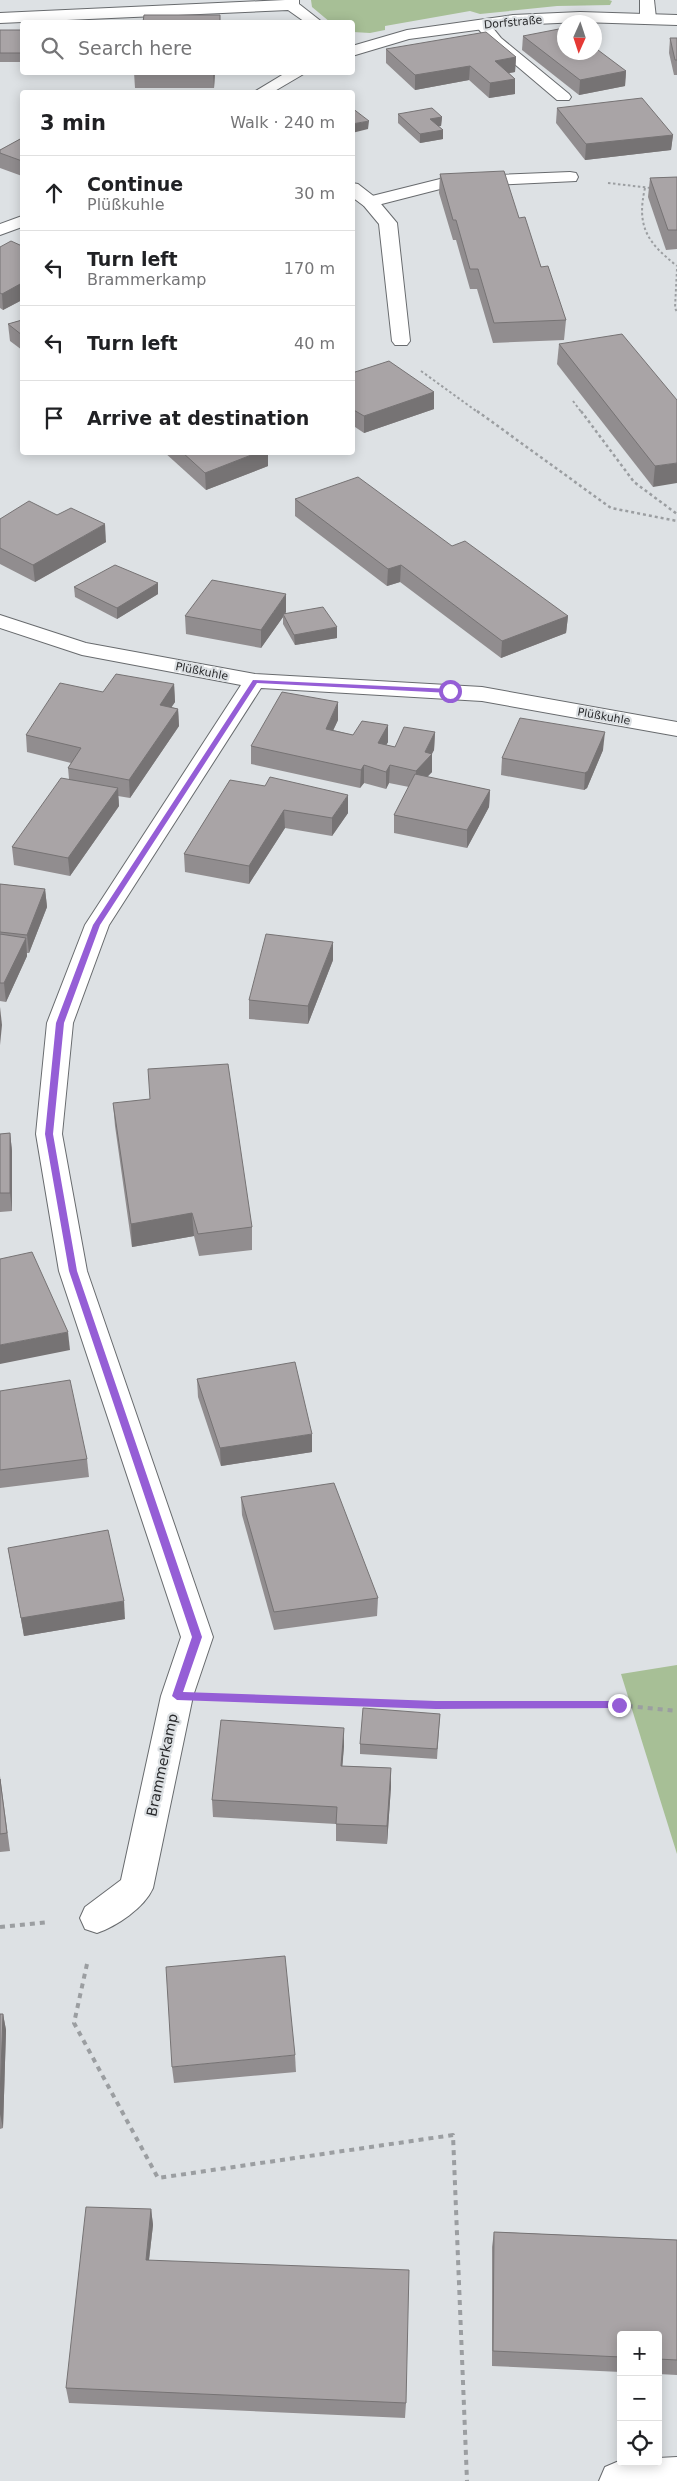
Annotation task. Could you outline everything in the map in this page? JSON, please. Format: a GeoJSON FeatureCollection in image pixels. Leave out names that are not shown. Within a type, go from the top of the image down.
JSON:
{"type":"FeatureCollection","features":[{"type":"Feature","properties":{"kind":"street"},"geometry":{"type":"LineString","coordinates":[[647,0],[648,18]]}},
{"type":"Feature","properties":{"kind":"street"},"geometry":{"type":"LineString","coordinates":[[0,18],[292,2],[312,20]]}},
{"type":"Feature","properties":{"kind":"street","name":"Dorfstraße"},"geometry":{"type":"LineString","coordinates":[[355,50],[407,35],[483,24],[580,17],[677,20]]}},
{"type":"Feature","properties":{"kind":"street"},"geometry":{"type":"LineString","coordinates":[[483,24],[496,41],[563,97]]}},
{"type":"Feature","properties":{"kind":"street"},"geometry":{"type":"LineString","coordinates":[[266,90],[294,75]]}},
{"type":"Feature","properties":{"kind":"street"},"geometry":{"type":"LineString","coordinates":[[370,202],[448,182],[570,177]]}},
{"type":"Feature","properties":{"kind":"street"},"geometry":{"type":"LineString","coordinates":[[355,190],[370,202],[388,223],[402,341]]}},
{"type":"Feature","properties":{"kind":"street"},"geometry":{"type":"LineString","coordinates":[[0,230],[20,222]]}},
{"type":"Feature","properties":{"kind":"street","name":"Plüßkuhle"},"geometry":{"type":"LineString","coordinates":[[0,621],[82,649],[255,681],[482,694],[677,729]]}},
{"type":"Feature","properties":{"kind":"street","name":"Brammerkamp"},"geometry":{"type":"LineString","coordinates":[[97,1918],[136,1888],[177,1696],[197,1637],[73,1271],[49,1134],[60,1023],[97,925],[255,681]]}},
{"type":"Feature","properties":{"kind":"street"},"geometry":{"type":"LineString","coordinates":[[619,2481],[677,2477]]}},
{"type":"Feature","properties":{"kind":"path"},"geometry":{"type":"LineString","coordinates":[[570,177],[653,188]]}},
{"type":"Feature","properties":{"kind":"path"},"geometry":{"type":"LineString","coordinates":[[645,188],[641,202],[643,221],[656,248],[677,266]]}},
{"type":"Feature","properties":{"kind":"path"},"geometry":{"type":"LineString","coordinates":[[677,269],[675,308],[677,312]]}},
{"type":"Feature","properties":{"kind":"path"},"geometry":{"type":"LineString","coordinates":[[402,341],[423,373],[611,508],[677,521]]}},
{"type":"Feature","properties":{"kind":"path"},"geometry":{"type":"LineString","coordinates":[[574,401],[634,482],[677,514]]}},
{"type":"Feature","properties":{"kind":"path"},"geometry":{"type":"LineString","coordinates":[[177,1696],[436,1705],[619,1705],[677,1711]]}},
{"type":"Feature","properties":{"kind":"path"},"geometry":{"type":"LineString","coordinates":[[0,1927],[97,1918],[74,2023],[158,2178],[454,2135],[467,2481]]}},
{"type":"Feature","properties":{"kind":"green space"},"geometry":{"type":"Polygon","coordinates":[[[311,0],[612,1],[610,5],[557,6],[480,14],[470,11],[385,26],[385,30],[370,33],[355,32],[355,20],[328,20],[312,7],[311,0]]]}},
{"type":"Feature","properties":{"kind":"green space"},"geometry":{"type":"Polygon","coordinates":[[[677,1665],[677,1854],[621,1674],[677,1665]]]}},
{"type":"Feature","properties":{"kind":"building"},"geometry":{"type":"Polygon","coordinates":[[[144,15],[220,15],[220,20],[143,20],[144,15]]]}},
{"type":"Feature","properties":{"kind":"building"},"geometry":{"type":"Polygon","coordinates":[[[557,29],[557,60],[602,60],[602,53],[626,71],[580,80],[523,36],[557,29]]]}},
{"type":"Feature","properties":{"kind":"building"},"geometry":{"type":"Polygon","coordinates":[[[0,30],[20,30],[20,53],[0,53],[0,30]]]}},
{"type":"Feature","properties":{"kind":"building"},"geometry":{"type":"Polygon","coordinates":[[[486,32],[516,57],[495,61],[515,79],[490,83],[470,66],[415,75],[386,49],[486,32]]]}},
{"type":"Feature","properties":{"kind":"building"},"geometry":{"type":"Polygon","coordinates":[[[670,38],[677,38],[677,60],[675,60],[670,38]]]}},
{"type":"Feature","properties":{"kind":"building"},"geometry":{"type":"Polygon","coordinates":[[[642,98],[673,135],[586,144],[557,108],[642,98]]]}},
{"type":"Feature","properties":{"kind":"building"},"geometry":{"type":"Polygon","coordinates":[[[432,108],[442,117],[430,119],[443,130],[420,134],[398,114],[432,108]]]}},
{"type":"Feature","properties":{"kind":"building"},"geometry":{"type":"Polygon","coordinates":[[[355,110],[369,121],[355,123],[355,110]]]}},
{"type":"Feature","properties":{"kind":"building"},"geometry":{"type":"Polygon","coordinates":[[[20,139],[20,160],[0,153],[0,150],[20,139]]]}},
{"type":"Feature","properties":{"kind":"building"},"geometry":{"type":"Polygon","coordinates":[[[504,171],[519,218],[525,217],[541,267],[548,266],[566,320],[494,323],[478,269],[470,269],[440,174],[504,171]]]}},
{"type":"Feature","properties":{"kind":"building"},"geometry":{"type":"Polygon","coordinates":[[[677,177],[677,230],[668,230],[650,178],[677,177]]]}},
{"type":"Feature","properties":{"kind":"building"},"geometry":{"type":"Polygon","coordinates":[[[11,241],[20,245],[20,284],[2,294],[0,293],[0,247],[11,241]]]}},
{"type":"Feature","properties":{"kind":"building"},"geometry":{"type":"Polygon","coordinates":[[[20,321],[20,333],[8,324],[20,321]]]}},
{"type":"Feature","properties":{"kind":"building"},"geometry":{"type":"Polygon","coordinates":[[[622,334],[677,400],[677,463],[655,466],[559,344],[622,334]]]}},
{"type":"Feature","properties":{"kind":"building"},"geometry":{"type":"Polygon","coordinates":[[[389,361],[434,392],[364,416],[355,411],[355,372],[389,361]]]}},
{"type":"Feature","properties":{"kind":"building"},"geometry":{"type":"Polygon","coordinates":[[[185,455],[251,455],[205,473],[185,455]]]}},
{"type":"Feature","properties":{"kind":"building"},"geometry":{"type":"Polygon","coordinates":[[[358,477],[452,546],[465,541],[568,616],[502,641],[401,565],[388,569],[295,499],[358,477]]]}},
{"type":"Feature","properties":{"kind":"building"},"geometry":{"type":"Polygon","coordinates":[[[29,501],[57,515],[71,508],[105,524],[33,565],[0,548],[0,519],[29,501]]]}},
{"type":"Feature","properties":{"kind":"building"},"geometry":{"type":"Polygon","coordinates":[[[115,565],[158,583],[117,608],[74,587],[115,565]]]}},
{"type":"Feature","properties":{"kind":"building"},"geometry":{"type":"Polygon","coordinates":[[[212,580],[286,594],[261,630],[185,616],[212,580]]]}},
{"type":"Feature","properties":{"kind":"building"},"geometry":{"type":"Polygon","coordinates":[[[323,607],[337,627],[294,635],[283,614],[323,607]]]}},
{"type":"Feature","properties":{"kind":"building"},"geometry":{"type":"Polygon","coordinates":[[[116,674],[174,684],[160,705],[178,709],[129,780],[68,768],[81,748],[26,735],[60,683],[103,692],[116,674]]]}},
{"type":"Feature","properties":{"kind":"building"},"geometry":{"type":"Polygon","coordinates":[[[282,692],[338,702],[326,729],[353,735],[362,721],[388,725],[378,743],[395,747],[404,727],[435,732],[425,752],[432,754],[416,771],[390,765],[386,772],[364,765],[361,770],[251,746],[282,692]]]}},
{"type":"Feature","properties":{"kind":"building"},"geometry":{"type":"Polygon","coordinates":[[[520,718],[605,732],[588,771],[585,773],[502,758],[520,718]]]}},
{"type":"Feature","properties":{"kind":"building"},"geometry":{"type":"Polygon","coordinates":[[[415,774],[490,790],[467,830],[394,815],[415,774]]]}},
{"type":"Feature","properties":{"kind":"building"},"geometry":{"type":"Polygon","coordinates":[[[270,777],[348,795],[332,818],[284,810],[249,866],[184,854],[230,780],[265,786],[270,777]]]}},
{"type":"Feature","properties":{"kind":"building"},"geometry":{"type":"Polygon","coordinates":[[[61,778],[118,788],[68,858],[12,847],[61,778]]]}},
{"type":"Feature","properties":{"kind":"building"},"geometry":{"type":"Polygon","coordinates":[[[0,884],[45,889],[27,935],[0,932],[0,884]]]}},
{"type":"Feature","properties":{"kind":"building"},"geometry":{"type":"Polygon","coordinates":[[[0,934],[26,938],[4,983],[0,983],[0,934]]]}},
{"type":"Feature","properties":{"kind":"building"},"geometry":{"type":"Polygon","coordinates":[[[266,934],[333,942],[308,1006],[249,1000],[266,934]]]}},
{"type":"Feature","properties":{"kind":"building"},"geometry":{"type":"Polygon","coordinates":[[[228,1064],[252,1227],[198,1234],[192,1213],[131,1224],[113,1103],[150,1099],[148,1069],[228,1064]]]}},
{"type":"Feature","properties":{"kind":"building"},"geometry":{"type":"Polygon","coordinates":[[[10,1133],[10,1193],[0,1193],[0,1134],[10,1133]]]}},
{"type":"Feature","properties":{"kind":"building"},"geometry":{"type":"Polygon","coordinates":[[[32,1252],[68,1332],[0,1345],[0,1259],[32,1252]]]}},
{"type":"Feature","properties":{"kind":"building"},"geometry":{"type":"Polygon","coordinates":[[[295,1362],[312,1434],[220,1448],[197,1379],[295,1362]]]}},
{"type":"Feature","properties":{"kind":"building"},"geometry":{"type":"Polygon","coordinates":[[[70,1380],[87,1459],[0,1470],[0,1391],[70,1380]]]}},
{"type":"Feature","properties":{"kind":"building"},"geometry":{"type":"Polygon","coordinates":[[[334,1483],[378,1598],[274,1612],[241,1497],[334,1483]]]}},
{"type":"Feature","properties":{"kind":"building"},"geometry":{"type":"Polygon","coordinates":[[[108,1530],[124,1601],[21,1618],[8,1548],[108,1530]]]}},
{"type":"Feature","properties":{"kind":"building"},"geometry":{"type":"Polygon","coordinates":[[[363,1708],[440,1714],[437,1749],[360,1744],[363,1708]]]}},
{"type":"Feature","properties":{"kind":"building"},"geometry":{"type":"Polygon","coordinates":[[[221,1720],[344,1728],[341,1766],[391,1768],[387,1826],[336,1824],[337,1807],[212,1800],[221,1720]]]}},
{"type":"Feature","properties":{"kind":"building"},"geometry":{"type":"Polygon","coordinates":[[[0,1779],[7,1833],[0,1834],[0,1779]]]}},
{"type":"Feature","properties":{"kind":"building"},"geometry":{"type":"Polygon","coordinates":[[[285,1956],[295,2055],[172,2067],[166,1967],[285,1956]]]}},
{"type":"Feature","properties":{"kind":"building"},"geometry":{"type":"Polygon","coordinates":[[[0,2014],[3,2014],[0,2098],[0,2014]]]}},
{"type":"Feature","properties":{"kind":"building"},"geometry":{"type":"Polygon","coordinates":[[[86,2207],[151,2209],[146,2260],[409,2270],[406,2403],[66,2388],[86,2207]]]}},
{"type":"Feature","properties":{"kind":"building"},"geometry":{"type":"Polygon","coordinates":[[[494,2232],[677,2240],[677,2360],[662,2359],[662,2331],[617,2331],[617,2357],[493,2351],[494,2232]]]}},
{"type":"Feature","properties":{"kind":"route"},"geometry":{"type":"LineString","coordinates":[[450,691],[255,681],[97,925],[60,1023],[49,1134],[73,1271],[197,1637],[177,1696],[436,1705],[619,1705]]}}]}
